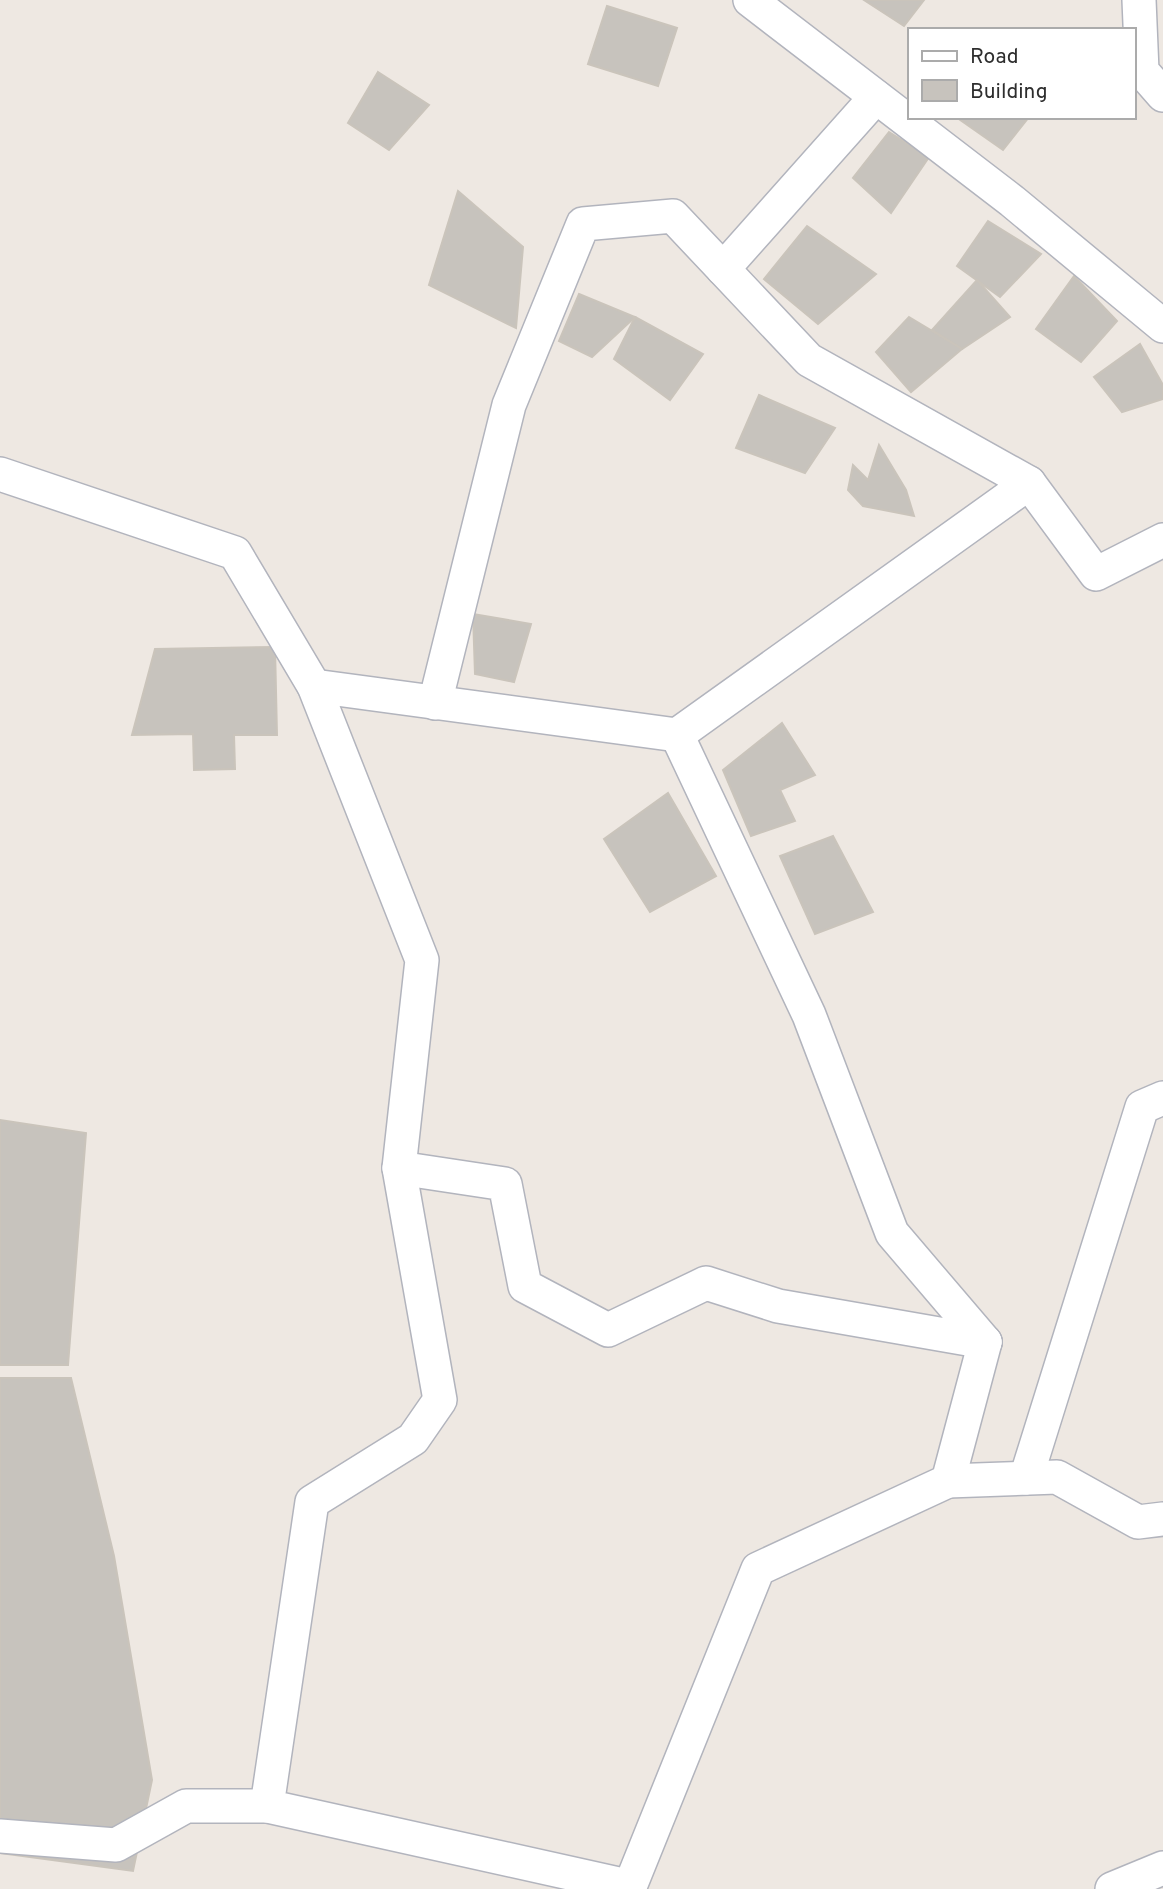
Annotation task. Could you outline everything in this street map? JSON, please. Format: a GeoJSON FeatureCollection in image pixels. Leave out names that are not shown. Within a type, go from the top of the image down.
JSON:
{"type":"FeatureCollection","features":[{"type":"Feature","properties":{"kind":"street"},"geometry":{"type":"LineString","coordinates":[[750,0],[1012,201],[1163,326]]}},
{"type":"Feature","properties":{"kind":"street"},"geometry":{"type":"LineString","coordinates":[[1139,0],[1142,71],[1163,95]]}},
{"type":"Feature","properties":{"kind":"street"},"geometry":{"type":"LineString","coordinates":[[723,269],[876,97]]}},
{"type":"Feature","properties":{"kind":"street"},"geometry":{"type":"LineString","coordinates":[[435,703],[509,405],[583,224],[673,216],[809,360],[1030,483],[1096,574],[1163,540]]}},
{"type":"Feature","properties":{"kind":"street"},"geometry":{"type":"LineString","coordinates":[[0,474],[235,553],[314,686],[422,960],[399,1168],[440,1400],[413,1439],[312,1502],[267,1806]]}},
{"type":"Feature","properties":{"kind":"street"},"geometry":{"type":"LineString","coordinates":[[314,686],[677,735],[1030,483]]}},
{"type":"Feature","properties":{"kind":"street"},"geometry":{"type":"LineString","coordinates":[[677,735],[809,1015],[892,1233],[985,1342]]}},
{"type":"Feature","properties":{"kind":"street"},"geometry":{"type":"LineString","coordinates":[[1026,1478],[1142,1107],[1163,1098]]}},
{"type":"Feature","properties":{"kind":"street"},"geometry":{"type":"LineString","coordinates":[[399,1168],[505,1184],[525,1286],[608,1330],[706,1283],[778,1306],[985,1342]]}},
{"type":"Feature","properties":{"kind":"street"},"geometry":{"type":"LineString","coordinates":[[948,1481],[985,1342]]}},
{"type":"Feature","properties":{"kind":"street"},"geometry":{"type":"LineString","coordinates":[[0,1836],[116,1845],[186,1806],[267,1806],[628,1888],[758,1569],[948,1481],[1057,1477],[1138,1522],[1163,1519]]}},
{"type":"Feature","properties":{"kind":"street"},"geometry":{"type":"LineString","coordinates":[[1112,1889],[1163,1868]]}},
{"type":"Feature","properties":{"kind":"building"},"geometry":{"type":"Polygon","coordinates":[[[864,0],[924,0],[904,26],[864,0]]]}},
{"type":"Feature","properties":{"kind":"building"},"geometry":{"type":"Polygon","coordinates":[[[607,6],[677,28],[658,86],[588,64],[607,6]]]}},
{"type":"Feature","properties":{"kind":"building"},"geometry":{"type":"Polygon","coordinates":[[[378,72],[429,105],[389,150],[348,123],[378,72]]]}},
{"type":"Feature","properties":{"kind":"building"},"geometry":{"type":"Polygon","coordinates":[[[959,119],[1027,119],[1003,150],[959,119]]]}},
{"type":"Feature","properties":{"kind":"building"},"geometry":{"type":"Polygon","coordinates":[[[889,132],[929,157],[891,213],[853,178],[889,132]]]}},
{"type":"Feature","properties":{"kind":"building"},"geometry":{"type":"Polygon","coordinates":[[[458,191],[523,247],[516,328],[429,285],[458,191]]]}},
{"type":"Feature","properties":{"kind":"building"},"geometry":{"type":"Polygon","coordinates":[[[988,221],[1041,254],[1000,297],[957,266],[988,221]]]}},
{"type":"Feature","properties":{"kind":"building"},"geometry":{"type":"Polygon","coordinates":[[[807,226],[876,274],[818,324],[764,279],[807,226]]]}},
{"type":"Feature","properties":{"kind":"building"},"geometry":{"type":"Polygon","coordinates":[[[1074,276],[1117,321],[1081,362],[1036,329],[1074,276]]]}},
{"type":"Feature","properties":{"kind":"building"},"geometry":{"type":"Polygon","coordinates":[[[977,280],[1010,317],[962,349],[932,330],[977,280]]]}},
{"type":"Feature","properties":{"kind":"building"},"geometry":{"type":"Polygon","coordinates":[[[579,294],[635,317],[592,357],[559,341],[579,294]]]}},
{"type":"Feature","properties":{"kind":"building"},"geometry":{"type":"Polygon","coordinates":[[[635,317],[703,354],[670,400],[614,359],[635,317]]]}},
{"type":"Feature","properties":{"kind":"building"},"geometry":{"type":"Polygon","coordinates":[[[909,317],[962,349],[911,392],[876,352],[909,317]]]}},
{"type":"Feature","properties":{"kind":"building"},"geometry":{"type":"Polygon","coordinates":[[[1140,344],[1163,385],[1163,399],[1122,412],[1094,377],[1140,344]]]}},
{"type":"Feature","properties":{"kind":"building"},"geometry":{"type":"Polygon","coordinates":[[[759,395],[835,428],[805,473],[736,448],[759,395]]]}},
{"type":"Feature","properties":{"kind":"building"},"geometry":{"type":"Polygon","coordinates":[[[879,445],[906,490],[914,516],[863,506],[848,490],[853,465],[868,480],[879,445]]]}},
{"type":"Feature","properties":{"kind":"building"},"geometry":{"type":"Polygon","coordinates":[[[473,614],[531,624],[514,682],[475,674],[473,614]]]}},
{"type":"Feature","properties":{"kind":"building"},"geometry":{"type":"Polygon","coordinates":[[[275,647],[277,735],[234,735],[235,769],[194,770],[193,734],[132,735],[155,649],[275,647]]]}},
{"type":"Feature","properties":{"kind":"building"},"geometry":{"type":"Polygon","coordinates":[[[782,723],[815,775],[780,790],[795,821],[751,836],[723,770],[782,723]]]}},
{"type":"Feature","properties":{"kind":"building"},"geometry":{"type":"Polygon","coordinates":[[[668,793],[716,876],[650,912],[604,839],[668,793]]]}},
{"type":"Feature","properties":{"kind":"building"},"geometry":{"type":"Polygon","coordinates":[[[833,836],[873,912],[815,934],[780,856],[833,836]]]}},
{"type":"Feature","properties":{"kind":"building"},"geometry":{"type":"Polygon","coordinates":[[[0,1120],[86,1133],[68,1365],[0,1365],[0,1120]]]}},
{"type":"Feature","properties":{"kind":"building"},"geometry":{"type":"Polygon","coordinates":[[[0,1378],[71,1378],[114,1556],[152,1780],[133,1871],[0,1853],[0,1378]]]}}]}
